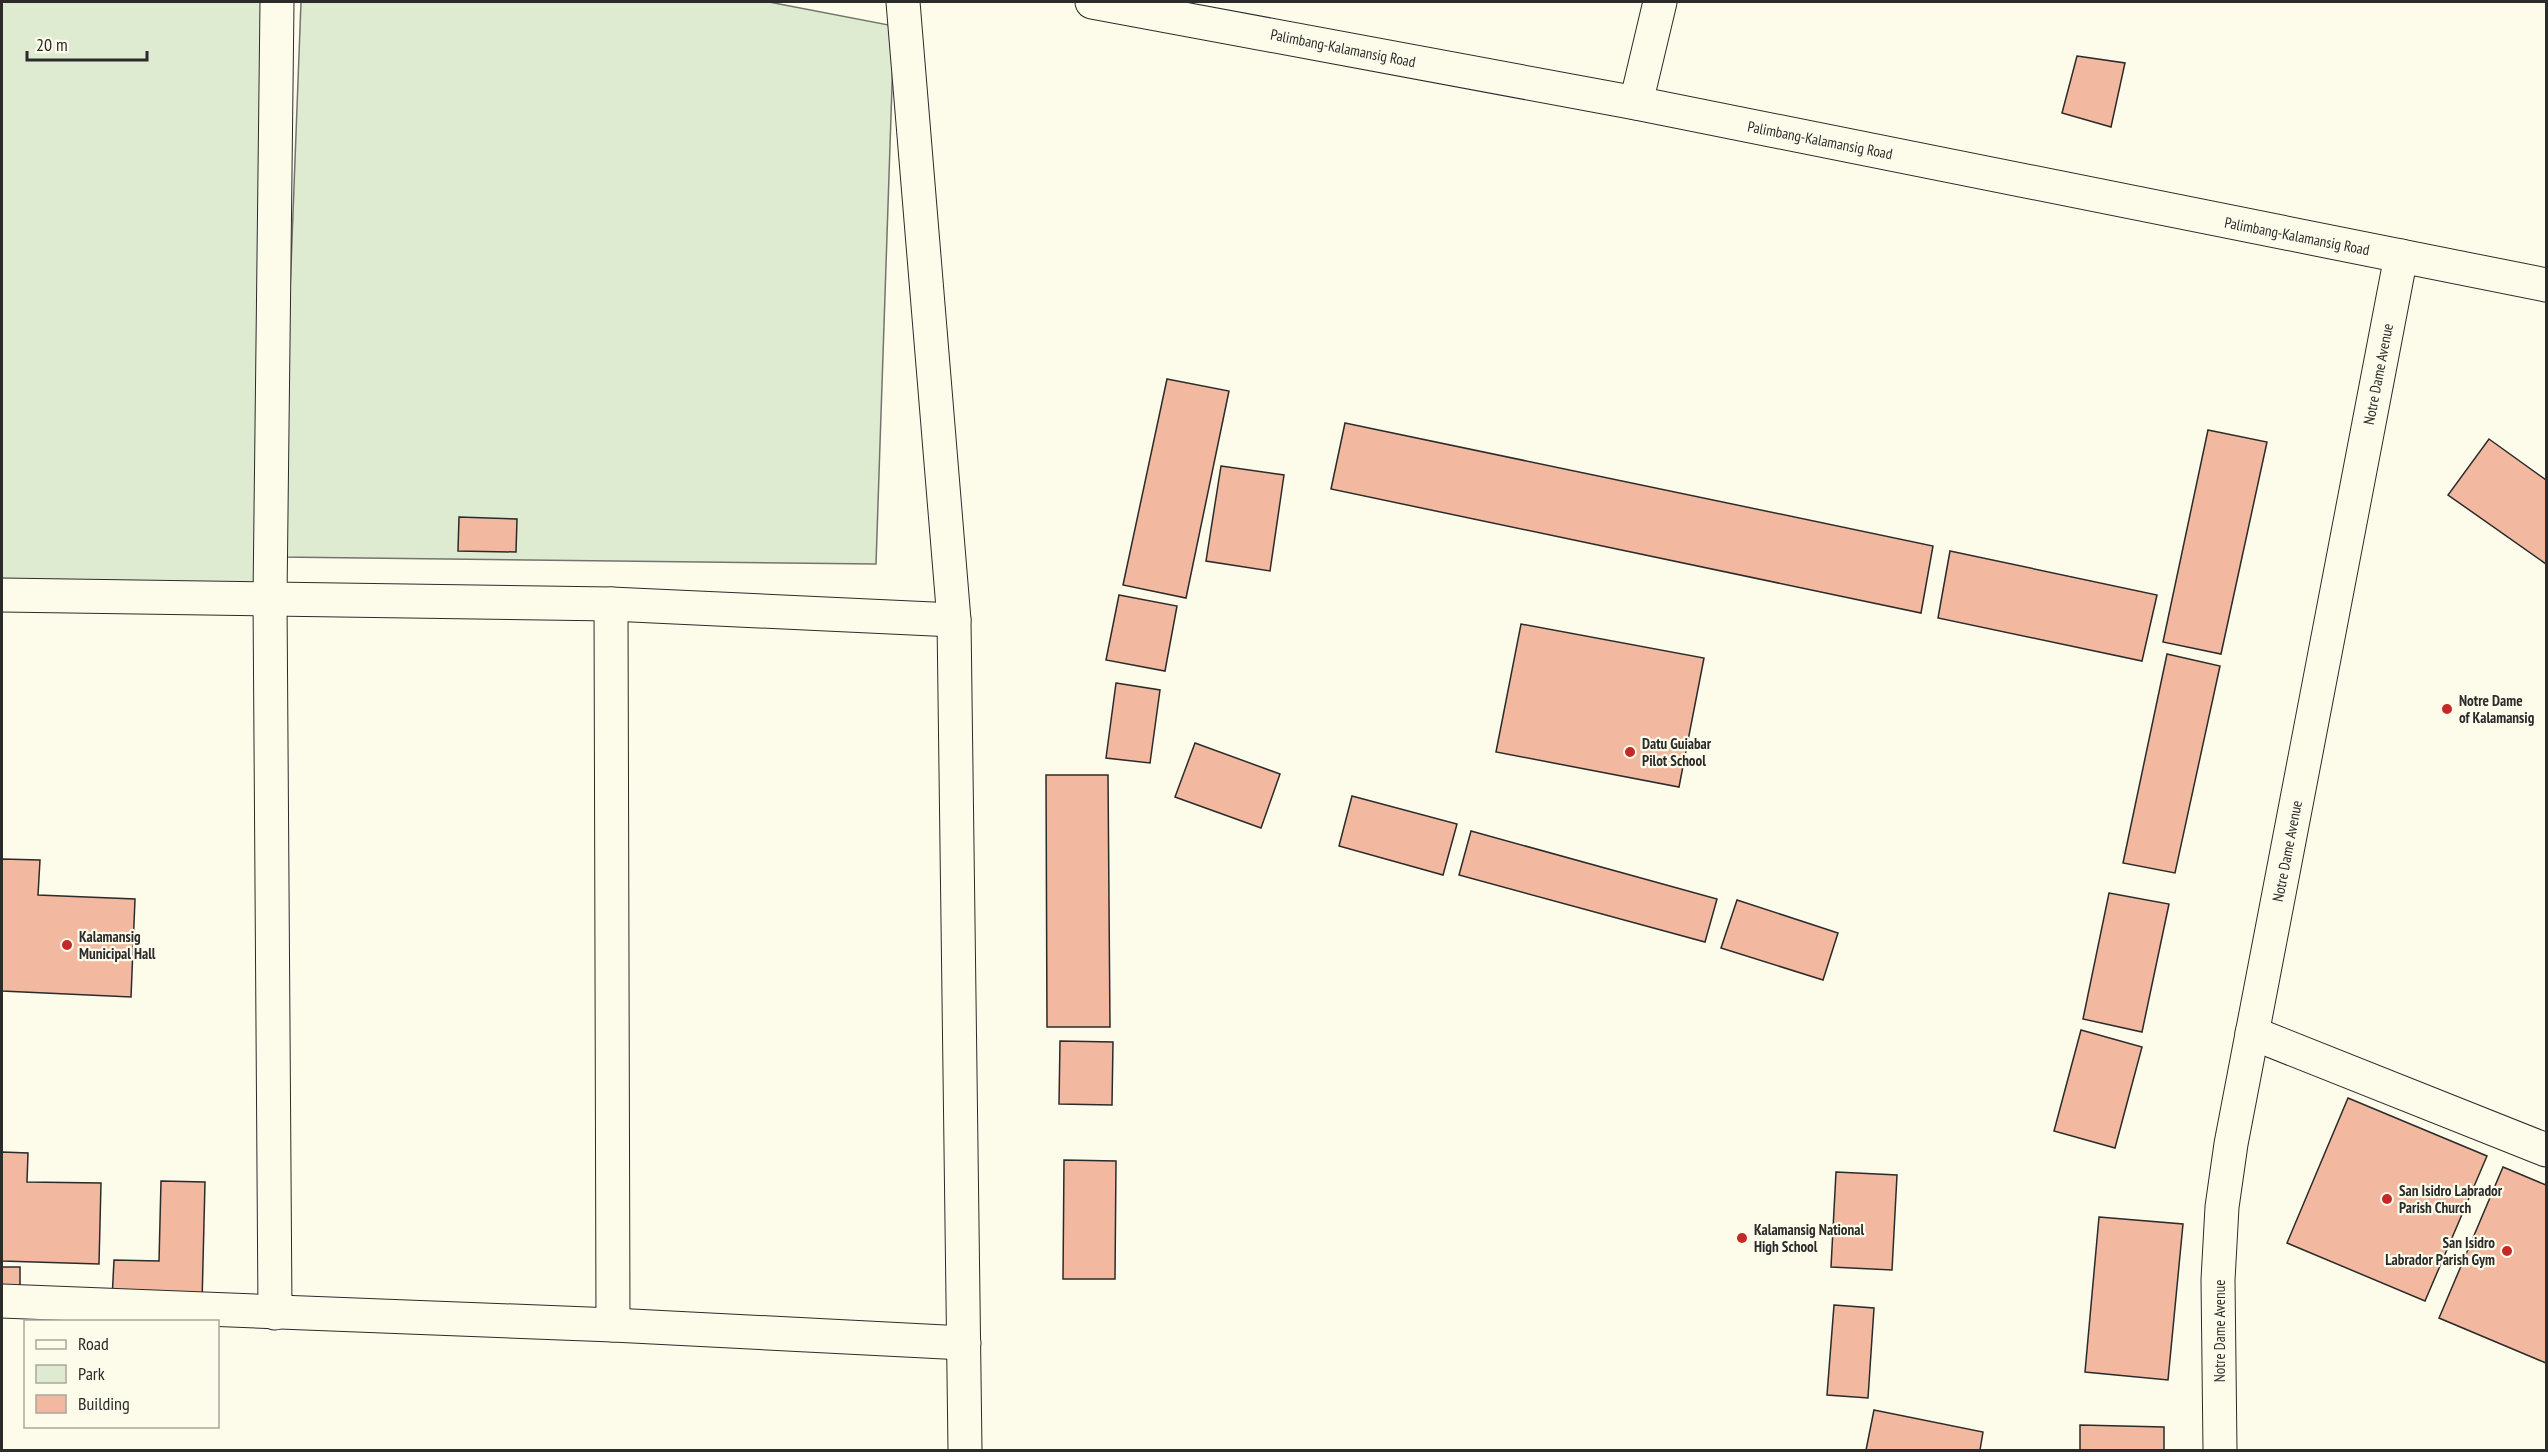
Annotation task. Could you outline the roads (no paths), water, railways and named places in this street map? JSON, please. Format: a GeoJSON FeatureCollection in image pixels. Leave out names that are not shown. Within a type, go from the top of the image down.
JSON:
{"type":"FeatureCollection","features":[{"type":"Feature","properties":{"kind":"street"},"geometry":{"type":"LineString","coordinates":[[275,1313],[270,599],[277,2]]}},
{"type":"Feature","properties":{"kind":"street"},"geometry":{"type":"LineString","coordinates":[[903,2],[954,620],[965,1450]]}},
{"type":"Feature","properties":{"kind":"street","name":"Palimbang-Kalamansig Road"},"geometry":{"type":"LineString","coordinates":[[1092,2],[1636,103],[2547,285]]}},
{"type":"Feature","properties":{"kind":"street"},"geometry":{"type":"LineString","coordinates":[[1636,103],[1660,2]]}},
{"type":"Feature","properties":{"kind":"street","name":"Notre Dame Avenue"},"geometry":{"type":"LineString","coordinates":[[2220,1450],[2218,1280],[2222,1207],[2231,1144],[2401,256]]}},
{"type":"Feature","properties":{"kind":"street"},"geometry":{"type":"LineString","coordinates":[[2,594],[611,604],[954,620]]}},
{"type":"Feature","properties":{"kind":"street"},"geometry":{"type":"LineString","coordinates":[[611,604],[613,1325]]}},
{"type":"Feature","properties":{"kind":"street"},"geometry":{"type":"LineString","coordinates":[[2252,1033],[2547,1150]]}},
{"type":"Feature","properties":{"kind":"street"},"geometry":{"type":"LineString","coordinates":[[2,1301],[613,1325],[964,1343]]}},
{"type":"Feature","properties":{"kind":"place","name":"Notre Dame of Kalamansig"},"geometry":{"type":"Point","coordinates":[2447,709]}},
{"type":"Feature","properties":{"kind":"place","name":"Datu Guiabar Pilot School"},"geometry":{"type":"Point","coordinates":[1630,752]}},
{"type":"Feature","properties":{"kind":"place","name":"Kalamansig Municipal Hall"},"geometry":{"type":"Point","coordinates":[67,945]}},
{"type":"Feature","properties":{"kind":"place","name":"San Isidro Labrador Parish Church"},"geometry":{"type":"Point","coordinates":[2387,1199]}},
{"type":"Feature","properties":{"kind":"place","name":"Kalamansig National High School"},"geometry":{"type":"Point","coordinates":[1742,1238]}},
{"type":"Feature","properties":{"kind":"place","name":"San Isidro Labrador Parish Gym"},"geometry":{"type":"Point","coordinates":[2507,1251]}}]}
